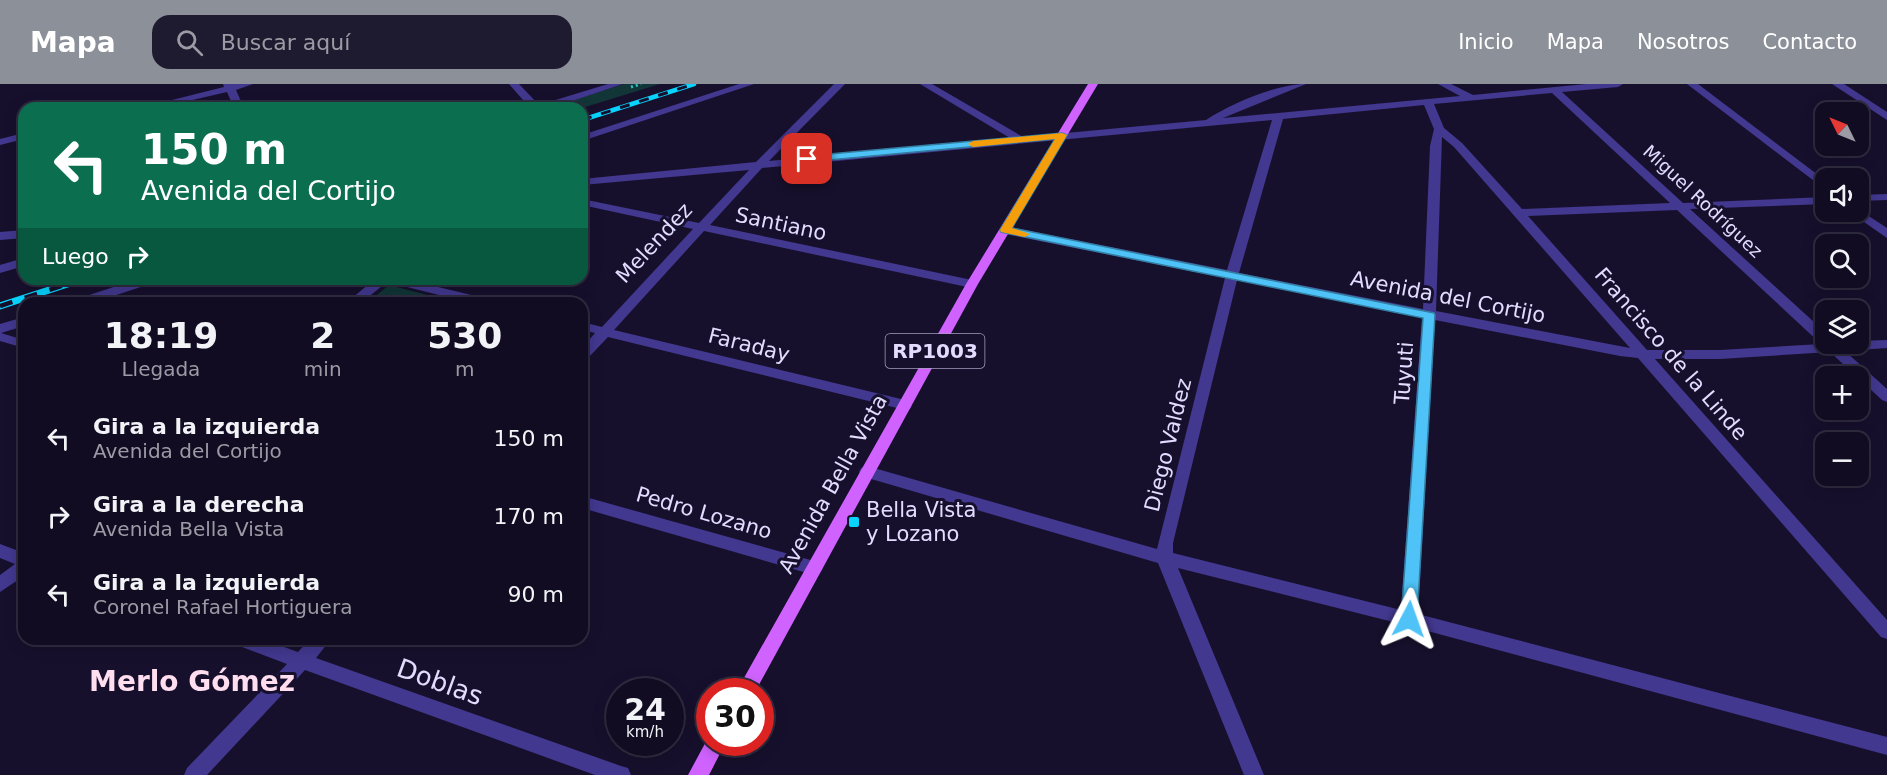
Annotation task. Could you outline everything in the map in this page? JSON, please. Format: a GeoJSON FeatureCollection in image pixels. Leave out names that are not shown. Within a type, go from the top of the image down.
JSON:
{"type":"FeatureCollection","features":[{"type":"Feature","properties":{"kind":"main road","name":"Avenida Bella Vista"},"geometry":{"type":"LineString","coordinates":[[753,678],[972,284],[1093,84]]}},
{"type":"Feature","properties":{"kind":"main road"},"geometry":{"type":"LineString","coordinates":[[698,775],[708,756]]}},
{"type":"Feature","properties":{"kind":"street"},"geometry":{"type":"LineString","coordinates":[[168,102],[229,86],[248,84]]}},
{"type":"Feature","properties":{"kind":"street"},"geometry":{"type":"LineString","coordinates":[[514,84],[532,102]]}},
{"type":"Feature","properties":{"kind":"street"},"geometry":{"type":"LineString","coordinates":[[558,102],[618,84]]}},
{"type":"Feature","properties":{"kind":"street"},"geometry":{"type":"LineString","coordinates":[[588,136],[748,84]]}},
{"type":"Feature","properties":{"kind":"street","name":"Melendez"},"geometry":{"type":"LineString","coordinates":[[588,349],[760,164],[840,84]]}},
{"type":"Feature","properties":{"kind":"street"},"geometry":{"type":"LineString","coordinates":[[926,84],[1019,140]]}},
{"type":"Feature","properties":{"kind":"street"},"geometry":{"type":"LineString","coordinates":[[1207,124],[1227,111],[1301,84]]}},
{"type":"Feature","properties":{"kind":"street"},"geometry":{"type":"LineString","coordinates":[[1443,84],[1472,98]]}},
{"type":"Feature","properties":{"kind":"street"},"geometry":{"type":"LineString","coordinates":[[588,181],[1618,84]]}},
{"type":"Feature","properties":{"kind":"street"},"geometry":{"type":"LineString","coordinates":[[1692,84],[1815,179]]}},
{"type":"Feature","properties":{"kind":"street"},"geometry":{"type":"LineString","coordinates":[[1837,84],[1887,117]]}},
{"type":"Feature","properties":{"kind":"street"},"geometry":{"type":"LineString","coordinates":[[229,86],[236,102]]}},
{"type":"Feature","properties":{"kind":"street","name":"Miguel Rodríguez"},"geometry":{"type":"LineString","coordinates":[[1554,90],[1815,331]]}},
{"type":"Feature","properties":{"kind":"street","name":"Francisco de la Linde"},"geometry":{"type":"LineString","coordinates":[[1428,102],[1439,129],[1458,145],[1519,213],[1887,632]]}},
{"type":"Feature","properties":{"kind":"street","name":"Diego Valdez"},"geometry":{"type":"LineString","coordinates":[[1254,775],[1165,558],[1165,543],[1232,276],[1278,117]]}},
{"type":"Feature","properties":{"kind":"street","name":"Tuyuti"},"geometry":{"type":"LineString","coordinates":[[1409,619],[1429,315],[1435,146],[1439,129]]}},
{"type":"Feature","properties":{"kind":"street"},"geometry":{"type":"LineString","coordinates":[[0,142],[18,138]]}},
{"type":"Feature","properties":{"kind":"street"},"geometry":{"type":"LineString","coordinates":[[1869,198],[1887,197]]}},
{"type":"Feature","properties":{"kind":"street"},"geometry":{"type":"LineString","coordinates":[[1519,213],[1815,201]]}},
{"type":"Feature","properties":{"kind":"street","name":"Santiano"},"geometry":{"type":"LineString","coordinates":[[588,203],[972,284]]}},
{"type":"Feature","properties":{"kind":"street"},"geometry":{"type":"LineString","coordinates":[[1869,220],[1887,234]]}},
{"type":"Feature","properties":{"kind":"street","name":"Avenida del Cortijo"},"geometry":{"type":"LineString","coordinates":[[1005,230],[1429,315],[1644,354],[1729,354],[1815,345]]}},
{"type":"Feature","properties":{"kind":"street"},"geometry":{"type":"LineString","coordinates":[[0,236],[18,234]]}},
{"type":"Feature","properties":{"kind":"street"},"geometry":{"type":"LineString","coordinates":[[0,269],[18,264]]}},
{"type":"Feature","properties":{"kind":"street"},"geometry":{"type":"LineString","coordinates":[[97,297],[133,285]]}},
{"type":"Feature","properties":{"kind":"street"},"geometry":{"type":"LineString","coordinates":[[360,297],[376,285]]}},
{"type":"Feature","properties":{"kind":"street"},"geometry":{"type":"LineString","coordinates":[[414,285],[462,297]]}},
{"type":"Feature","properties":{"kind":"street"},"geometry":{"type":"LineString","coordinates":[[1,336],[18,325]]}},
{"type":"Feature","properties":{"kind":"street","name":"Faraday"},"geometry":{"type":"LineString","coordinates":[[588,328],[905,405]]}},
{"type":"Feature","properties":{"kind":"street"},"geometry":{"type":"LineString","coordinates":[[1,336],[18,342]]}},
{"type":"Feature","properties":{"kind":"street","name":"Avenida del Cortijo"},"geometry":{"type":"LineString","coordinates":[[1869,344],[1887,344]]}},
{"type":"Feature","properties":{"kind":"street","name":"Miguel Rodríguez"},"geometry":{"type":"LineString","coordinates":[[1840,354],[1887,397]]}},
{"type":"Feature","properties":{"kind":"street"},"geometry":{"type":"LineString","coordinates":[[867,472],[1165,558],[1409,619],[1887,747]]}},
{"type":"Feature","properties":{"kind":"street","name":"Pedro Lozano"},"geometry":{"type":"LineString","coordinates":[[588,504],[814,568]]}},
{"type":"Feature","properties":{"kind":"street"},"geometry":{"type":"LineString","coordinates":[[0,551],[18,558]]}},
{"type":"Feature","properties":{"kind":"street"},"geometry":{"type":"LineString","coordinates":[[0,585],[18,571]]}},
{"type":"Feature","properties":{"kind":"street","name":"Doblas"},"geometry":{"type":"LineString","coordinates":[[257,645],[621,775]]}},
{"type":"Feature","properties":{"kind":"street"},"geometry":{"type":"LineString","coordinates":[[194,775],[317,645]]}},
{"type":"Feature","properties":{"kind":"green space"},"geometry":{"type":"Polygon","coordinates":[[[624,84],[660,84],[588,106],[588,102],[567,102],[624,84]]]}},
{"type":"Feature","properties":{"kind":"green space"},"geometry":{"type":"Polygon","coordinates":[[[389,285],[435,297],[374,297],[389,285]]]}},
{"type":"Feature","properties":{"kind":"railway"},"geometry":{"type":"LineString","coordinates":[[588,118],[694,84]]}},
{"type":"Feature","properties":{"kind":"railway"},"geometry":{"type":"LineString","coordinates":[[28,297],[65,285]]}},
{"type":"Feature","properties":{"kind":"railway"},"geometry":{"type":"LineString","coordinates":[[0,306],[18,300]]}},
{"type":"Feature","properties":{"kind":"slow traffic"},"geometry":{"type":"LineString","coordinates":[[973,144],[1062,135],[1005,230],[1025,234]]}},
{"type":"Feature","properties":{"kind":"place","name":"Bella Vista y Lozano"},"geometry":{"type":"Point","coordinates":[854,522]}},
{"type":"Feature","properties":{"kind":"district","name":"Merlo Gómez"},"geometry":{"type":"Point","coordinates":[192,681]}},
{"type":"Feature","properties":{"kind":"route"},"geometry":{"type":"LineString","coordinates":[[807,159],[1062,135],[1005,230],[1429,315],[1409,619]]}}]}
